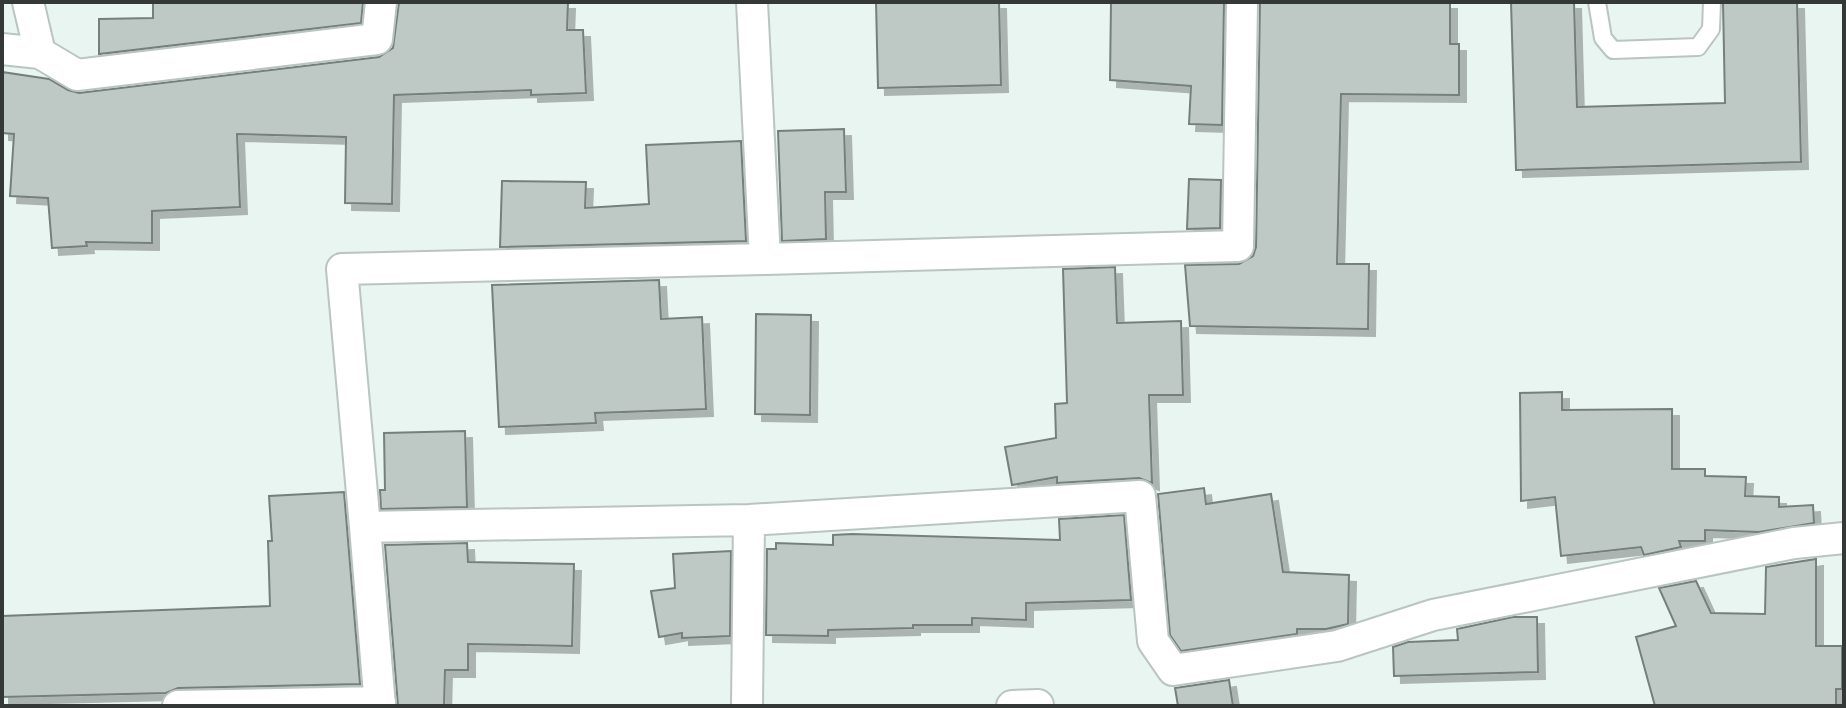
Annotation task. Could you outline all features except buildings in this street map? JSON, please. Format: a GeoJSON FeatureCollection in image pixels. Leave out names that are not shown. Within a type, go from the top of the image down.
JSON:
{"type":"FeatureCollection","features":[{"type":"Feature","properties":{"kind":"street"},"geometry":{"type":"LineString","coordinates":[[28,2],[40,53]]}},
{"type":"Feature","properties":{"kind":"street"},"geometry":{"type":"LineString","coordinates":[[2,49],[40,53],[77,75],[377,39],[381,2]]}},
{"type":"Feature","properties":{"kind":"street"},"geometry":{"type":"LineString","coordinates":[[752,2],[765,259]]}},
{"type":"Feature","properties":{"kind":"street"},"geometry":{"type":"LineString","coordinates":[[178,706],[380,704],[342,269],[1238,246],[1242,2]]}},
{"type":"Feature","properties":{"kind":"street"},"geometry":{"type":"LineString","coordinates":[[365,527],[749,520],[1140,496],[1153,641],[1173,670],[1337,646],[1433,615],[1794,543],[1844,538]]}},
{"type":"Feature","properties":{"kind":"street"},"geometry":{"type":"LineString","coordinates":[[747,706],[749,520]]}},
{"type":"Feature","properties":{"kind":"lane"},"geometry":{"type":"LineString","coordinates":[[1597,2],[1603,38],[1613,50],[1698,47],[1711,29],[1712,2]]}}]}
